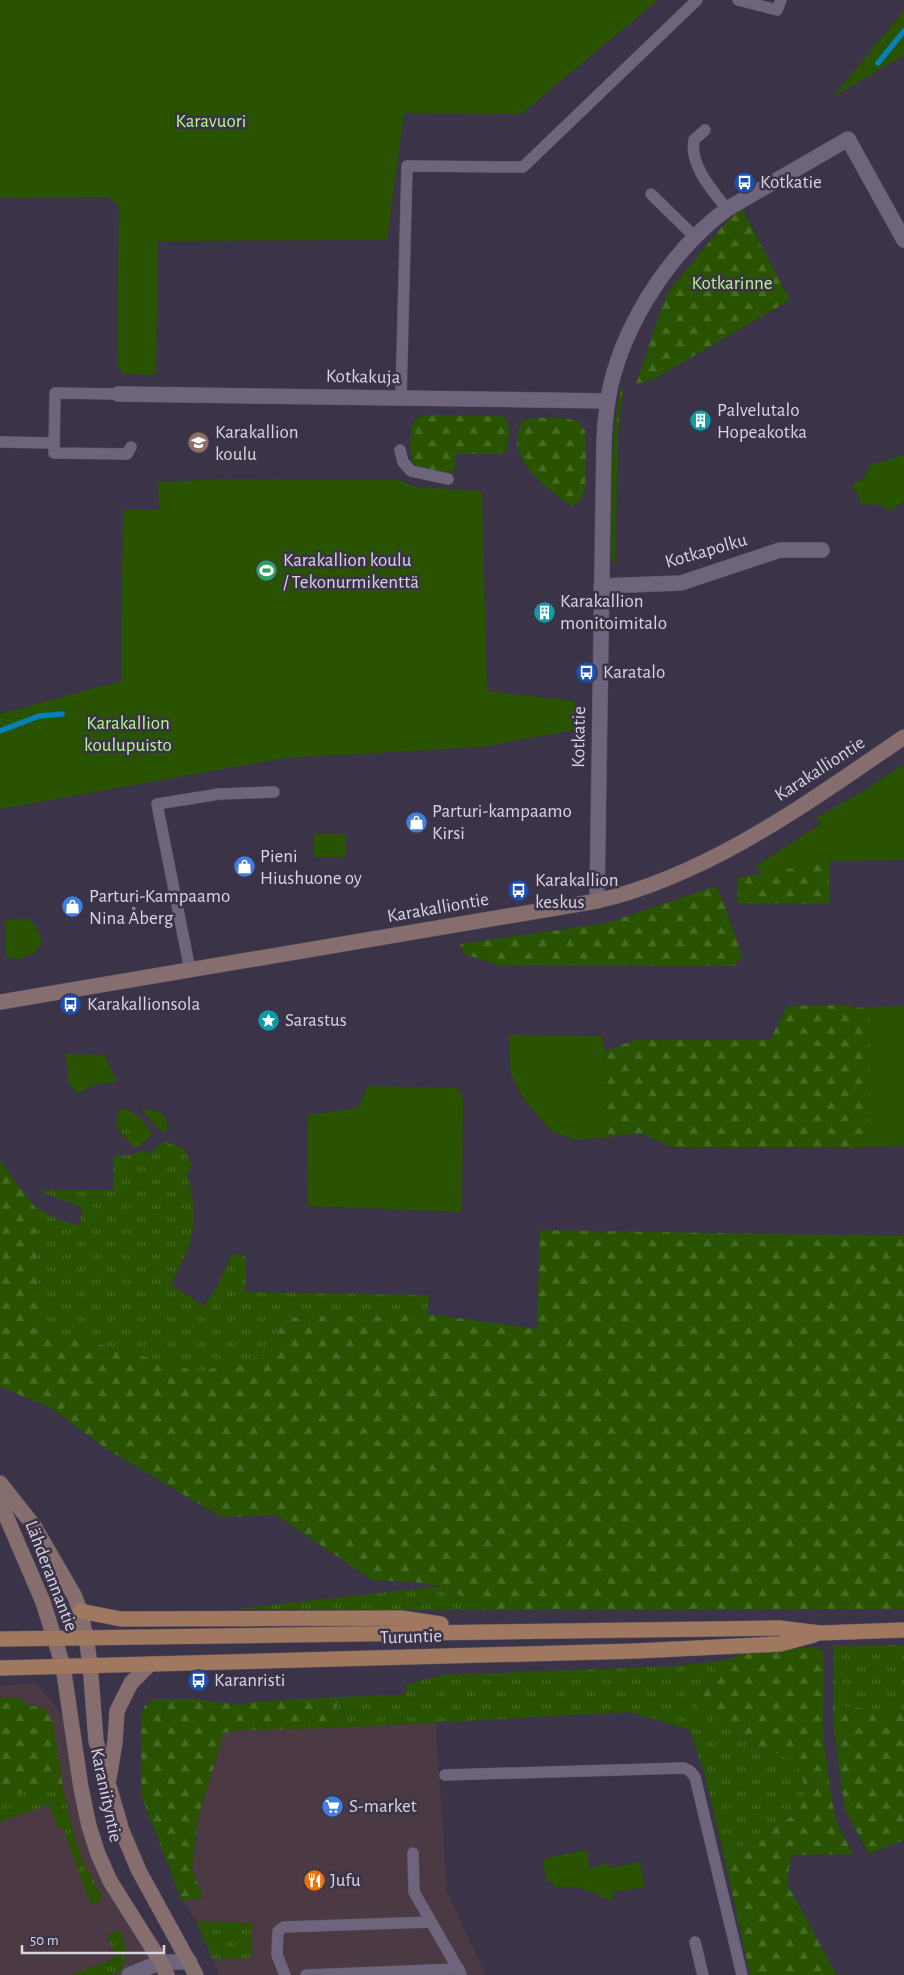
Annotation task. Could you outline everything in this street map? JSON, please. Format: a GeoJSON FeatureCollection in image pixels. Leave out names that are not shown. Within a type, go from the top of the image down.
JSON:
{"type":"FeatureCollection","features":[{"type":"Feature","properties":{"kind":"main road"},"geometry":{"type":"LineString","coordinates":[[80,1611],[122,1619],[401,1618],[480,1631]]}},
{"type":"Feature","properties":{"kind":"main road","name":"Turuntie"},"geometry":{"type":"LineString","coordinates":[[0,1639],[779,1628],[820,1633],[904,1630]]}},
{"type":"Feature","properties":{"kind":"main road","name":"Turuntie"},"geometry":{"type":"LineString","coordinates":[[0,1668],[90,1664],[636,1651],[780,1644],[820,1633]]}},
{"type":"Feature","properties":{"kind":"street","name":"Kotkatie"},"geometry":{"type":"LineString","coordinates":[[597,901],[604,440],[607,401],[625,344],[651,291],[684,248],[709,223],[727,209],[848,139],[904,240]]}},
{"type":"Feature","properties":{"kind":"street","name":"Kotkakuja"},"geometry":{"type":"LineString","coordinates":[[118,394],[607,401]]}},
{"type":"Feature","properties":{"kind":"street","name":"Kotkapolku"},"geometry":{"type":"LineString","coordinates":[[601,586],[681,583],[780,550],[822,550]]}},
{"type":"Feature","properties":{"kind":"street","name":"Karakalliontie"},"geometry":{"type":"LineString","coordinates":[[0,1002],[597,901],[627,894],[726,850],[810,801],[904,737]]}},
{"type":"Feature","properties":{"kind":"street","name":"Lähderannantie"},"geometry":{"type":"LineString","coordinates":[[0,1483],[34,1526],[75,1597],[86,1637],[90,1664]]}},
{"type":"Feature","properties":{"kind":"street","name":"Lähderannantie"},"geometry":{"type":"LineString","coordinates":[[0,1502],[43,1602],[63,1666]]}},
{"type":"Feature","properties":{"kind":"street","name":"Karaniityntie"},"geometry":{"type":"LineString","coordinates":[[90,1664],[96,1741],[122,1831],[138,1871],[193,1968]]}},
{"type":"Feature","properties":{"kind":"street","name":"Karaniityntie"},"geometry":{"type":"LineString","coordinates":[[109,1782],[117,1711],[131,1683],[150,1664]]}},
{"type":"Feature","properties":{"kind":"street","name":"Karaniityntie"},"geometry":{"type":"LineString","coordinates":[[63,1666],[81,1788],[89,1826],[98,1854],[110,1881],[164,1968]]}},
{"type":"Feature","properties":{"kind":"street"},"geometry":{"type":"LineString","coordinates":[[129,1975],[164,1968],[193,1968]]}},
{"type":"Feature","properties":{"kind":"street"},"geometry":{"type":"LineString","coordinates":[[181,1975],[193,1968]]}},
{"type":"Feature","properties":{"kind":"lane"},"geometry":{"type":"LineString","coordinates":[[401,397],[407,166],[523,167],[697,0]]}},
{"type":"Feature","properties":{"kind":"lane"},"geometry":{"type":"LineString","coordinates":[[738,0],[777,10],[781,0]]}},
{"type":"Feature","properties":{"kind":"lane"},"geometry":{"type":"LineString","coordinates":[[705,130],[694,140],[694,156],[703,175],[727,209]]}},
{"type":"Feature","properties":{"kind":"lane"},"geometry":{"type":"LineString","coordinates":[[651,194],[695,237]]}},
{"type":"Feature","properties":{"kind":"lane"},"geometry":{"type":"LineString","coordinates":[[118,394],[55,393],[54,453],[128,454],[131,447]]}},
{"type":"Feature","properties":{"kind":"lane"},"geometry":{"type":"LineString","coordinates":[[0,442],[54,443]]}},
{"type":"Feature","properties":{"kind":"lane"},"geometry":{"type":"LineString","coordinates":[[400,450],[404,462],[410,471],[448,479]]}},
{"type":"Feature","properties":{"kind":"lane"},"geometry":{"type":"LineString","coordinates":[[190,970],[157,804],[219,794],[274,792]]}},
{"type":"Feature","properties":{"kind":"lane"},"geometry":{"type":"LineString","coordinates":[[445,1775],[684,1768],[690,1771],[695,1778],[742,1975]]}},
{"type":"Feature","properties":{"kind":"lane"},"geometry":{"type":"LineString","coordinates":[[306,1975],[460,1972],[414,1892],[413,1853]]}},
{"type":"Feature","properties":{"kind":"lane"},"geometry":{"type":"LineString","coordinates":[[285,1975],[277,1955],[278,1931],[284,1927],[431,1922]]}},
{"type":"Feature","properties":{"kind":"lane"},"geometry":{"type":"LineString","coordinates":[[695,1942],[702,1975]]}},
{"type":"Feature","properties":{"kind":"shaded area"},"geometry":{"type":"Polygon","coordinates":[[[35,1683],[62,1716],[82,1825],[136,1935],[160,1975],[0,1975],[0,1686],[35,1683]]]}},
{"type":"Feature","properties":{"kind":"shaded area"},"geometry":{"type":"Polygon","coordinates":[[[436,1723],[447,1892],[486,1975],[219,1975],[196,1921],[182,1901],[202,1898],[192,1868],[198,1817],[223,1733],[241,1730],[436,1723]]]}},
{"type":"Feature","properties":{"kind":"green space","name":"Karavuori"},"geometry":{"type":"Polygon","coordinates":[[[0,0],[658,0],[521,114],[404,113],[387,240],[158,241],[156,375],[122,373],[117,363],[119,207],[109,197],[0,198],[0,0]]]}},
{"type":"Feature","properties":{"kind":"green space"},"geometry":{"type":"Polygon","coordinates":[[[904,10],[904,55],[832,98],[904,10]]]}},
{"type":"Feature","properties":{"kind":"green space","name":"Kotkarinne"},"geometry":{"type":"Polygon","coordinates":[[[742,209],[790,300],[654,379],[636,384],[663,303],[670,289],[727,221],[742,209]]]}},
{"type":"Feature","properties":{"kind":"green space"},"geometry":{"type":"Polygon","coordinates":[[[621,388],[624,389],[619,419],[615,563],[612,563],[612,453],[621,388]]]}},
{"type":"Feature","properties":{"kind":"green space"},"geometry":{"type":"Polygon","coordinates":[[[426,415],[501,416],[508,420],[507,450],[500,454],[456,454],[455,469],[450,473],[420,468],[411,459],[411,434],[415,420],[426,415]]]}},
{"type":"Feature","properties":{"kind":"green space"},"geometry":{"type":"Polygon","coordinates":[[[556,417],[578,421],[585,431],[585,489],[580,502],[571,506],[550,490],[529,469],[521,458],[517,446],[517,433],[523,420],[556,417]]]}},
{"type":"Feature","properties":{"kind":"green space"},"geometry":{"type":"Polygon","coordinates":[[[904,454],[904,502],[891,510],[886,510],[883,505],[860,504],[859,497],[852,484],[863,479],[871,464],[893,459],[904,454]]]}},
{"type":"Feature","properties":{"kind":"green space","name":"Karakallion koulupuisto"},"geometry":{"type":"Polygon","coordinates":[[[223,479],[399,480],[416,487],[482,491],[487,691],[574,701],[579,729],[481,747],[284,758],[0,809],[0,714],[121,681],[123,510],[159,510],[158,482],[223,479]]]}},
{"type":"Feature","properties":{"kind":"green space"},"geometry":{"type":"Polygon","coordinates":[[[904,764],[904,860],[829,861],[762,874],[756,866],[822,823],[816,818],[867,789],[904,764]]]}},
{"type":"Feature","properties":{"kind":"green space"},"geometry":{"type":"Polygon","coordinates":[[[314,834],[346,834],[346,857],[314,857],[314,834]]]}},
{"type":"Feature","properties":{"kind":"green space"},"geometry":{"type":"Polygon","coordinates":[[[829,861],[829,904],[738,903],[737,878],[829,861]]]}},
{"type":"Feature","properties":{"kind":"green space"},"geometry":{"type":"Polygon","coordinates":[[[716,886],[742,956],[735,966],[498,965],[464,954],[460,944],[607,923],[716,886]]]}},
{"type":"Feature","properties":{"kind":"green space"},"geometry":{"type":"Polygon","coordinates":[[[28,919],[38,929],[42,942],[35,953],[19,959],[6,957],[5,920],[28,919]]]}},
{"type":"Feature","properties":{"kind":"green space"},"geometry":{"type":"Polygon","coordinates":[[[847,1005],[854,1008],[870,1007],[870,1124],[857,1147],[672,1147],[640,1133],[608,1137],[603,1088],[605,1051],[635,1040],[770,1040],[787,1006],[847,1005]]]}},
{"type":"Feature","properties":{"kind":"green space"},"geometry":{"type":"Polygon","coordinates":[[[904,1006],[904,1146],[857,1147],[870,1124],[870,1007],[904,1006]]]}},
{"type":"Feature","properties":{"kind":"green space"},"geometry":{"type":"Polygon","coordinates":[[[509,1035],[602,1036],[605,1051],[603,1088],[608,1137],[576,1140],[551,1131],[525,1101],[511,1075],[509,1035]]]}},
{"type":"Feature","properties":{"kind":"green space"},"geometry":{"type":"Polygon","coordinates":[[[66,1054],[106,1055],[117,1082],[97,1084],[76,1094],[68,1081],[66,1054]]]}},
{"type":"Feature","properties":{"kind":"green space"},"geometry":{"type":"Polygon","coordinates":[[[368,1086],[458,1088],[463,1099],[462,1212],[307,1206],[308,1115],[357,1108],[368,1086]]]}},
{"type":"Feature","properties":{"kind":"green space"},"geometry":{"type":"Polygon","coordinates":[[[141,1108],[153,1110],[165,1117],[167,1121],[166,1133],[156,1127],[141,1108]]]}},
{"type":"Feature","properties":{"kind":"green space"},"geometry":{"type":"Polygon","coordinates":[[[119,1109],[129,1110],[134,1113],[153,1134],[141,1145],[117,1116],[119,1109]]]}},
{"type":"Feature","properties":{"kind":"green space"},"geometry":{"type":"Polygon","coordinates":[[[117,1116],[141,1145],[134,1148],[116,1127],[117,1116]]]}},
{"type":"Feature","properties":{"kind":"green space"},"geometry":{"type":"Polygon","coordinates":[[[164,1141],[183,1148],[192,1165],[187,1173],[194,1210],[193,1228],[187,1251],[171,1285],[204,1306],[220,1281],[231,1254],[246,1256],[246,1292],[429,1295],[428,1314],[279,1318],[273,1354],[198,1372],[108,1346],[49,1336],[41,1314],[35,1234],[39,1222],[34,1206],[55,1218],[80,1226],[82,1207],[37,1190],[113,1190],[113,1155],[130,1155],[145,1150],[149,1155],[164,1141]]]}},
{"type":"Feature","properties":{"kind":"green space"},"geometry":{"type":"Polygon","coordinates":[[[0,1161],[34,1206],[39,1222],[35,1234],[41,1314],[49,1336],[108,1346],[198,1372],[273,1354],[279,1318],[428,1314],[537,1329],[540,1230],[904,1236],[904,1609],[488,1610],[442,1586],[414,1582],[372,1580],[276,1515],[221,1517],[107,1449],[49,1407],[0,1387],[0,1161]]]}},
{"type":"Feature","properties":{"kind":"green space"},"geometry":{"type":"Polygon","coordinates":[[[442,1586],[488,1610],[237,1609],[442,1586]]]}},
{"type":"Feature","properties":{"kind":"green space"},"geometry":{"type":"Polygon","coordinates":[[[904,1645],[904,1712],[838,1706],[836,1696],[843,1646],[904,1645]]]}},
{"type":"Feature","properties":{"kind":"green space"},"geometry":{"type":"Polygon","coordinates":[[[834,1646],[843,1646],[836,1696],[838,1706],[904,1712],[904,1840],[869,1854],[845,1810],[833,1721],[834,1646]]]}},
{"type":"Feature","properties":{"kind":"green space"},"geometry":{"type":"Polygon","coordinates":[[[814,1647],[823,1651],[823,1735],[832,1801],[837,1824],[853,1854],[791,1855],[787,1884],[837,1975],[750,1975],[724,1856],[799,1812],[806,1789],[796,1762],[755,1744],[694,1705],[721,1661],[751,1652],[814,1647]]]}},
{"type":"Feature","properties":{"kind":"green space"},"geometry":{"type":"Polygon","coordinates":[[[721,1661],[694,1705],[755,1744],[796,1762],[806,1790],[799,1812],[724,1856],[704,1772],[690,1730],[630,1712],[335,1728],[338,1697],[404,1695],[407,1684],[443,1675],[676,1666],[721,1661]]]}},
{"type":"Feature","properties":{"kind":"green space"},"geometry":{"type":"Polygon","coordinates":[[[17,1697],[30,1706],[44,1707],[53,1723],[63,1788],[31,1787],[14,1796],[0,1788],[0,1698],[17,1697]]]}},
{"type":"Feature","properties":{"kind":"green space"},"geometry":{"type":"Polygon","coordinates":[[[338,1697],[335,1728],[241,1730],[223,1733],[198,1817],[192,1868],[203,1898],[182,1901],[141,1795],[141,1716],[145,1705],[155,1699],[193,1699],[240,1705],[251,1702],[338,1697]]]}},
{"type":"Feature","properties":{"kind":"green space"},"geometry":{"type":"Polygon","coordinates":[[[31,1787],[63,1788],[72,1828],[83,1862],[102,1896],[98,1904],[91,1905],[63,1829],[56,1825],[49,1804],[0,1822],[0,1788],[14,1796],[31,1787]]]}},
{"type":"Feature","properties":{"kind":"green space"},"geometry":{"type":"Polygon","coordinates":[[[586,1850],[590,1868],[608,1863],[610,1868],[640,1862],[645,1887],[614,1892],[611,1901],[590,1891],[577,1888],[554,1888],[552,1881],[547,1882],[542,1859],[586,1850]]]}},
{"type":"Feature","properties":{"kind":"green space"},"geometry":{"type":"Polygon","coordinates":[[[196,1921],[251,1923],[251,1958],[213,1959],[196,1921]]]}},
{"type":"Feature","properties":{"kind":"green space"},"geometry":{"type":"Polygon","coordinates":[[[120,1930],[125,1950],[121,1971],[110,1975],[71,1975],[116,1958],[107,1935],[120,1930]]]}},
{"type":"Feature","properties":{"kind":"waterway"},"geometry":{"type":"LineString","coordinates":[[878,63],[904,31]]}},
{"type":"Feature","properties":{"kind":"waterway"},"geometry":{"type":"LineString","coordinates":[[0,731],[39,716],[62,714]]}},
{"type":"Feature","properties":{"kind":"place","name":"Kotkatie"},"geometry":{"type":"Point","coordinates":[744,182]}},
{"type":"Feature","properties":{"kind":"place","name":"Palvelutalo Hopeakotka"},"geometry":{"type":"Point","coordinates":[701,421]}},
{"type":"Feature","properties":{"kind":"place","name":"Karakallion koulu"},"geometry":{"type":"Point","coordinates":[199,443]}},
{"type":"Feature","properties":{"kind":"place","name":"Karakallion koulu / Tekonurmikenttä"},"geometry":{"type":"Point","coordinates":[267,571]}},
{"type":"Feature","properties":{"kind":"place","name":"Karakallion monitoimitalo"},"geometry":{"type":"Point","coordinates":[544,612]}},
{"type":"Feature","properties":{"kind":"place","name":"Karatalo"},"geometry":{"type":"Point","coordinates":[587,672]}},
{"type":"Feature","properties":{"kind":"place","name":"Parturi-kampaamo Kirsi"},"geometry":{"type":"Point","coordinates":[416,822]}},
{"type":"Feature","properties":{"kind":"place","name":"Pieni Hiushuone oy"},"geometry":{"type":"Point","coordinates":[244,867]}},
{"type":"Feature","properties":{"kind":"place","name":"Karakallion keskus"},"geometry":{"type":"Point","coordinates":[519,891]}},
{"type":"Feature","properties":{"kind":"place","name":"Parturi-Kampaamo Nina Åberg"},"geometry":{"type":"Point","coordinates":[73,907]}},
{"type":"Feature","properties":{"kind":"place","name":"Karakallionsola"},"geometry":{"type":"Point","coordinates":[71,1004]}},
{"type":"Feature","properties":{"kind":"place","name":"Sarastus"},"geometry":{"type":"Point","coordinates":[269,1020]}},
{"type":"Feature","properties":{"kind":"place","name":"Karanristi"},"geometry":{"type":"Point","coordinates":[198,1680]}},
{"type":"Feature","properties":{"kind":"place","name":"S-market"},"geometry":{"type":"Point","coordinates":[333,1806]}},
{"type":"Feature","properties":{"kind":"place","name":"Jufu"},"geometry":{"type":"Point","coordinates":[314,1880]}}]}
